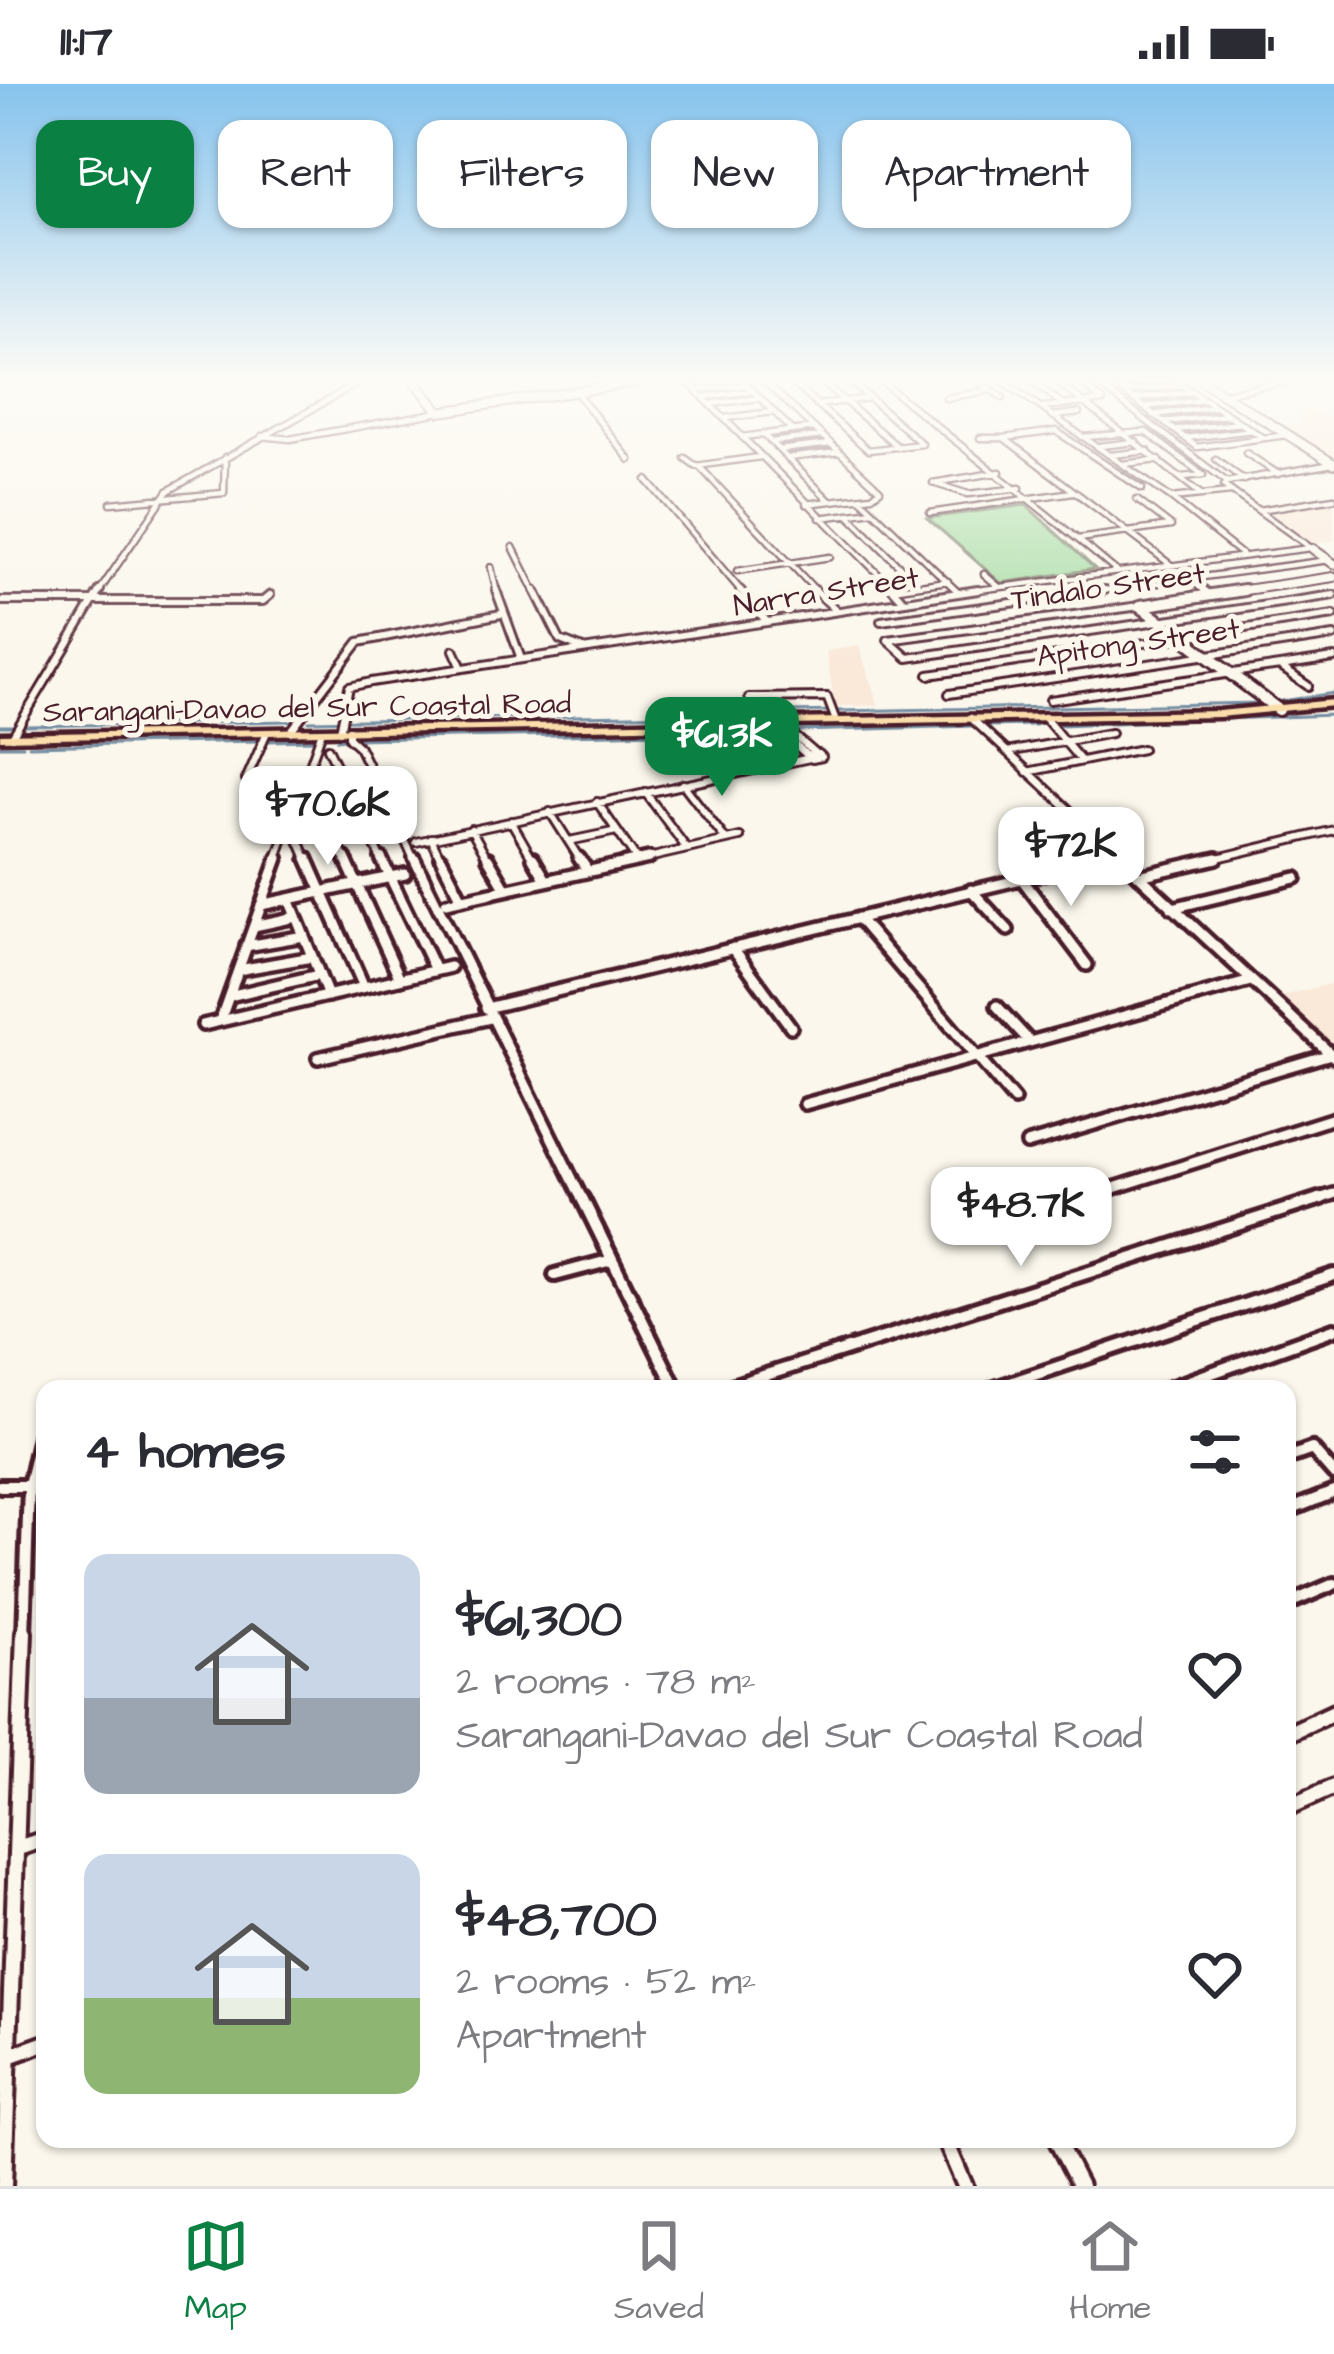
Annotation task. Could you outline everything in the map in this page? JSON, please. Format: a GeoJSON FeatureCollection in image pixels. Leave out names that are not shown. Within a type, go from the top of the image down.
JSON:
{"type":"FeatureCollection","features":[{"type":"Feature","properties":{"kind":"main road","name":"Sarangani-Davao del Sur Coastal Road"},"geometry":{"type":"LineString","coordinates":[[6,737],[784,725],[834,712],[1044,717],[1334,703]]}},
{"type":"Feature","properties":{"kind":"street"},"geometry":{"type":"LineString","coordinates":[[6,737],[163,499],[184,480]]}},
{"type":"Feature","properties":{"kind":"street"},"geometry":{"type":"LineString","coordinates":[[111,502],[226,492],[226,480]]}},
{"type":"Feature","properties":{"kind":"street"},"geometry":{"type":"LineString","coordinates":[[647,480],[767,622]]}},
{"type":"Feature","properties":{"kind":"street"},"geometry":{"type":"LineString","coordinates":[[711,480],[785,563],[837,611]]}},
{"type":"Feature","properties":{"kind":"street"},"geometry":{"type":"LineString","coordinates":[[783,480],[903,600]]}},
{"type":"Feature","properties":{"kind":"street"},"geometry":{"type":"LineString","coordinates":[[810,480],[830,501]]}},
{"type":"Feature","properties":{"kind":"street"},"geometry":{"type":"LineString","coordinates":[[806,503],[860,498],[880,490],[869,480]]}},
{"type":"Feature","properties":{"kind":"street"},"geometry":{"type":"LineString","coordinates":[[951,480],[933,483],[968,494],[1020,488]]}},
{"type":"Feature","properties":{"kind":"street"},"geometry":{"type":"LineString","coordinates":[[1010,480],[1116,571]]}},
{"type":"Feature","properties":{"kind":"street"},"geometry":{"type":"LineString","coordinates":[[1058,480],[1210,596]]}},
{"type":"Feature","properties":{"kind":"street"},"geometry":{"type":"LineString","coordinates":[[1129,480],[1142,489]]}},
{"type":"Feature","properties":{"kind":"street"},"geometry":{"type":"LineString","coordinates":[[1146,480],[1241,554]]}},
{"type":"Feature","properties":{"kind":"street"},"geometry":{"type":"LineString","coordinates":[[1185,480],[1202,495]]}},
{"type":"Feature","properties":{"kind":"street"},"geometry":{"type":"LineString","coordinates":[[1224,480],[1243,480]]}},
{"type":"Feature","properties":{"kind":"street"},"geometry":{"type":"LineString","coordinates":[[1227,482],[1224,486],[1332,562]]}},
{"type":"Feature","properties":{"kind":"street"},"geometry":{"type":"LineString","coordinates":[[930,513],[1073,492]]}},
{"type":"Feature","properties":{"kind":"street"},"geometry":{"type":"LineString","coordinates":[[1171,498],[1232,492]]}},
{"type":"Feature","properties":{"kind":"street"},"geometry":{"type":"LineString","coordinates":[[860,498],[959,592]]}},
{"type":"Feature","properties":{"kind":"street"},"geometry":{"type":"LineString","coordinates":[[1259,510],[1334,498]]}},
{"type":"Feature","properties":{"kind":"street"},"geometry":{"type":"LineString","coordinates":[[1078,539],[1171,526],[1137,500]]}},
{"type":"Feature","properties":{"kind":"street"},"geometry":{"type":"LineString","coordinates":[[820,518],[873,511]]}},
{"type":"Feature","properties":{"kind":"street"},"geometry":{"type":"LineString","coordinates":[[848,514],[918,585]]}},
{"type":"Feature","properties":{"kind":"street"},"geometry":{"type":"LineString","coordinates":[[1312,549],[1334,545]]}},
{"type":"Feature","properties":{"kind":"street"},"geometry":{"type":"LineString","coordinates":[[513,547],[561,641],[583,650]]}},
{"type":"Feature","properties":{"kind":"street","name":"Narra Street"},"geometry":{"type":"LineString","coordinates":[[337,731],[349,687],[903,600],[1167,563],[1312,549]]}},
{"type":"Feature","properties":{"kind":"street"},"geometry":{"type":"LineString","coordinates":[[762,555],[777,554]]}},
{"type":"Feature","properties":{"kind":"street"},"geometry":{"type":"LineString","coordinates":[[737,571],[830,557]]}},
{"type":"Feature","properties":{"kind":"street"},"geometry":{"type":"LineString","coordinates":[[881,621],[1332,562]]}},
{"type":"Feature","properties":{"kind":"street"},"geometry":{"type":"LineString","coordinates":[[491,567],[501,614],[520,659]]}},
{"type":"Feature","properties":{"kind":"street"},"geometry":{"type":"LineString","coordinates":[[983,574],[999,587]]}},
{"type":"Feature","properties":{"kind":"street","name":"Tindalo Street"},"geometry":{"type":"LineString","coordinates":[[1160,621],[908,658],[889,640],[1334,577]]}},
{"type":"Feature","properties":{"kind":"street"},"geometry":{"type":"LineString","coordinates":[[891,589],[948,581]]}},
{"type":"Feature","properties":{"kind":"street"},"geometry":{"type":"LineString","coordinates":[[1044,581],[1083,614]]}},
{"type":"Feature","properties":{"kind":"street"},"geometry":{"type":"LineString","coordinates":[[1160,621],[1334,595]]}},
{"type":"Feature","properties":{"kind":"street"},"geometry":{"type":"LineString","coordinates":[[0,601],[263,601],[270,596]]}},
{"type":"Feature","properties":{"kind":"street"},"geometry":{"type":"LineString","coordinates":[[1140,606],[1271,704]]}},
{"type":"Feature","properties":{"kind":"street"},"geometry":{"type":"LineString","coordinates":[[290,731],[359,642],[501,614]]}},
{"type":"Feature","properties":{"kind":"street"},"geometry":{"type":"LineString","coordinates":[[929,675],[1334,615]]}},
{"type":"Feature","properties":{"kind":"street","name":"Apitong Street"},"geometry":{"type":"LineString","coordinates":[[949,694],[1334,636]]}},
{"type":"Feature","properties":{"kind":"street"},"geometry":{"type":"LineString","coordinates":[[454,650],[462,668]]}},
{"type":"Feature","properties":{"kind":"street"},"geometry":{"type":"LineString","coordinates":[[1050,700],[1334,658]]}},
{"type":"Feature","properties":{"kind":"street"},"geometry":{"type":"LineString","coordinates":[[1281,667],[1308,686]]}},
{"type":"Feature","properties":{"kind":"street"},"geometry":{"type":"LineString","coordinates":[[749,698],[824,696],[834,712]]}},
{"type":"Feature","properties":{"kind":"street"},"geometry":{"type":"LineString","coordinates":[[1044,717],[1081,761]]}},
{"type":"Feature","properties":{"kind":"street"},"geometry":{"type":"LineString","coordinates":[[971,718],[1333,1056]]}},
{"type":"Feature","properties":{"kind":"street"},"geometry":{"type":"LineString","coordinates":[[416,842],[817,755],[790,740],[784,725]]}},
{"type":"Feature","properties":{"kind":"street"},"geometry":{"type":"LineString","coordinates":[[220,1021],[316,748],[337,731]]}},
{"type":"Feature","properties":{"kind":"street"},"geometry":{"type":"LineString","coordinates":[[328,748],[337,731]]}},
{"type":"Feature","properties":{"kind":"street"},"geometry":{"type":"LineString","coordinates":[[337,731],[358,747],[672,1380]]}},
{"type":"Feature","properties":{"kind":"street"},"geometry":{"type":"LineString","coordinates":[[246,780],[267,732]]}},
{"type":"Feature","properties":{"kind":"street"},"geometry":{"type":"LineString","coordinates":[[1007,752],[1111,733]]}},
{"type":"Feature","properties":{"kind":"street"},"geometry":{"type":"LineString","coordinates":[[316,748],[328,748]]}},
{"type":"Feature","properties":{"kind":"street"},"geometry":{"type":"LineString","coordinates":[[328,748],[436,970]]}},
{"type":"Feature","properties":{"kind":"street"},"geometry":{"type":"LineString","coordinates":[[1028,772],[1142,748]]}},
{"type":"Feature","properties":{"kind":"street"},"geometry":{"type":"LineString","coordinates":[[307,776],[400,979]]}},
{"type":"Feature","properties":{"kind":"street"},"geometry":{"type":"LineString","coordinates":[[683,784],[726,840]]}},
{"type":"Feature","properties":{"kind":"street"},"geometry":{"type":"LineString","coordinates":[[646,792],[687,849]]}},
{"type":"Feature","properties":{"kind":"street"},"geometry":{"type":"LineString","coordinates":[[597,802],[637,860]]}},
{"type":"Feature","properties":{"kind":"street"},"geometry":{"type":"LineString","coordinates":[[550,812],[588,871]]}},
{"type":"Feature","properties":{"kind":"street"},"geometry":{"type":"LineString","coordinates":[[291,820],[364,987]]}},
{"type":"Feature","properties":{"kind":"street"},"geometry":{"type":"LineString","coordinates":[[511,820],[547,880]]}},
{"type":"Feature","properties":{"kind":"street"},"geometry":{"type":"LineString","coordinates":[[471,829],[506,890]]}},
{"type":"Feature","properties":{"kind":"street"},"geometry":{"type":"LineString","coordinates":[[569,842],[617,830]]}},
{"type":"Feature","properties":{"kind":"street"},"geometry":{"type":"LineString","coordinates":[[1139,876],[1334,830]]}},
{"type":"Feature","properties":{"kind":"street"},"geometry":{"type":"LineString","coordinates":[[446,903],[740,837]]}},
{"type":"Feature","properties":{"kind":"street"},"geometry":{"type":"LineString","coordinates":[[430,838],[462,899]]}},
{"type":"Feature","properties":{"kind":"street"},"geometry":{"type":"LineString","coordinates":[[318,1058],[733,948],[1118,855]]}},
{"type":"Feature","properties":{"kind":"street"},"geometry":{"type":"LineString","coordinates":[[261,905],[405,874]]}},
{"type":"Feature","properties":{"kind":"street"},"geometry":{"type":"LineString","coordinates":[[1021,878],[1087,965]]}},
{"type":"Feature","properties":{"kind":"street"},"geometry":{"type":"LineString","coordinates":[[1172,908],[1296,878]]}},
{"type":"Feature","properties":{"kind":"street"},"geometry":{"type":"LineString","coordinates":[[970,890],[1008,930]]}},
{"type":"Feature","properties":{"kind":"street"},"geometry":{"type":"LineString","coordinates":[[289,899],[328,995]]}},
{"type":"Feature","properties":{"kind":"street"},"geometry":{"type":"LineString","coordinates":[[254,926],[296,917]]}},
{"type":"Feature","properties":{"kind":"street"},"geometry":{"type":"LineString","coordinates":[[858,917],[1014,1100]]}},
{"type":"Feature","properties":{"kind":"street"},"geometry":{"type":"LineString","coordinates":[[246,946],[304,936]]}},
{"type":"Feature","properties":{"kind":"street"},"geometry":{"type":"LineString","coordinates":[[733,948],[791,1027]]}},
{"type":"Feature","properties":{"kind":"street"},"geometry":{"type":"LineString","coordinates":[[238,970],[312,957]]}},
{"type":"Feature","properties":{"kind":"street"},"geometry":{"type":"LineString","coordinates":[[203,1025],[450,967]]}},
{"type":"Feature","properties":{"kind":"street"},"geometry":{"type":"LineString","coordinates":[[229,996],[320,975]]}},
{"type":"Feature","properties":{"kind":"street"},"geometry":{"type":"LineString","coordinates":[[805,1103],[1251,981]]}},
{"type":"Feature","properties":{"kind":"street"},"geometry":{"type":"LineString","coordinates":[[998,1006],[1030,1042]]}},
{"type":"Feature","properties":{"kind":"street"},"geometry":{"type":"LineString","coordinates":[[1027,1144],[1333,1056]]}},
{"type":"Feature","properties":{"kind":"street"},"geometry":{"type":"LineString","coordinates":[[1023,1219],[1134,1179],[1334,1118]]}},
{"type":"Feature","properties":{"kind":"street"},"geometry":{"type":"LineString","coordinates":[[750,1380],[1334,1195]]}},
{"type":"Feature","properties":{"kind":"street"},"geometry":{"type":"LineString","coordinates":[[555,1275],[612,1260]]}},
{"type":"Feature","properties":{"kind":"street"},"geometry":{"type":"LineString","coordinates":[[1019,1380],[1334,1275]]}},
{"type":"Feature","properties":{"kind":"street"},"geometry":{"type":"LineString","coordinates":[[1192,1380],[1334,1329]]}},
{"type":"Feature","properties":{"kind":"street"},"geometry":{"type":"LineString","coordinates":[[1296,1455],[1312,1449],[1334,1474]]}},
{"type":"Feature","properties":{"kind":"street"},"geometry":{"type":"LineString","coordinates":[[4,2186],[29,1486],[36,1454]]}},
{"type":"Feature","properties":{"kind":"street"},"geometry":{"type":"LineString","coordinates":[[0,1486],[29,1486]]}},
{"type":"Feature","properties":{"kind":"street"},"geometry":{"type":"LineString","coordinates":[[1296,1507],[1334,1492]]}},
{"type":"Feature","properties":{"kind":"street"},"geometry":{"type":"LineString","coordinates":[[1296,1601],[1333,1587]]}},
{"type":"Feature","properties":{"kind":"street"},"geometry":{"type":"LineString","coordinates":[[1296,1730],[1334,1712]]}},
{"type":"Feature","properties":{"kind":"street"},"geometry":{"type":"LineString","coordinates":[[1296,1804],[1334,1787]]}},
{"type":"Feature","properties":{"kind":"street"},"geometry":{"type":"LineString","coordinates":[[18,1848],[36,1842]]}},
{"type":"Feature","properties":{"kind":"street"},"geometry":{"type":"LineString","coordinates":[[7,2057],[36,2046]]}},
{"type":"Feature","properties":{"kind":"street"},"geometry":{"type":"LineString","coordinates":[[949,2148],[965,2186]]}},
{"type":"Feature","properties":{"kind":"street"},"geometry":{"type":"LineString","coordinates":[[1061,2148],[1080,2186]]}},
{"type":"Feature","properties":{"kind":"shaded area"},"geometry":{"type":"Polygon","coordinates":[[[1334,499],[1334,540],[1311,545],[1264,510],[1334,499]]]}},
{"type":"Feature","properties":{"kind":"shaded area"},"geometry":{"type":"Polygon","coordinates":[[[859,646],[878,705],[835,706],[826,651],[859,646]]]}},
{"type":"Feature","properties":{"kind":"shaded area"},"geometry":{"type":"Polygon","coordinates":[[[1334,983],[1334,1049],[1278,997],[1334,983]]]}},
{"type":"Feature","properties":{"kind":"green space"},"geometry":{"type":"Polygon","coordinates":[[[1026,505],[1095,569],[1001,583],[927,518],[1026,505]]]}},
{"type":"Feature","properties":{"kind":"waterway"},"geometry":{"type":"LineString","coordinates":[[1276,702],[1334,693]]}},
{"type":"Feature","properties":{"kind":"waterway"},"geometry":{"type":"LineString","coordinates":[[309,721],[1261,703]]}},
{"type":"Feature","properties":{"kind":"waterway"},"geometry":{"type":"LineString","coordinates":[[1060,725],[1334,715]]}},
{"type":"Feature","properties":{"kind":"waterway"},"geometry":{"type":"LineString","coordinates":[[25,726],[290,721]]}},
{"type":"Feature","properties":{"kind":"waterway"},"geometry":{"type":"LineString","coordinates":[[987,726],[1036,725]]}},
{"type":"Feature","properties":{"kind":"waterway"},"geometry":{"type":"LineString","coordinates":[[0,726],[14,726]]}},
{"type":"Feature","properties":{"kind":"waterway"},"geometry":{"type":"LineString","coordinates":[[799,731],[975,726]]}},
{"type":"Feature","properties":{"kind":"waterway"},"geometry":{"type":"LineString","coordinates":[[353,739],[777,731]]}},
{"type":"Feature","properties":{"kind":"waterway"},"geometry":{"type":"LineString","coordinates":[[337,740],[345,739]]}},
{"type":"Feature","properties":{"kind":"waterway"},"geometry":{"type":"LineString","coordinates":[[267,741],[314,740]]}},
{"type":"Feature","properties":{"kind":"waterway"},"geometry":{"type":"LineString","coordinates":[[29,746],[259,741]]}},
{"type":"Feature","properties":{"kind":"waterway"},"geometry":{"type":"LineString","coordinates":[[0,746],[23,746]]}}]}
